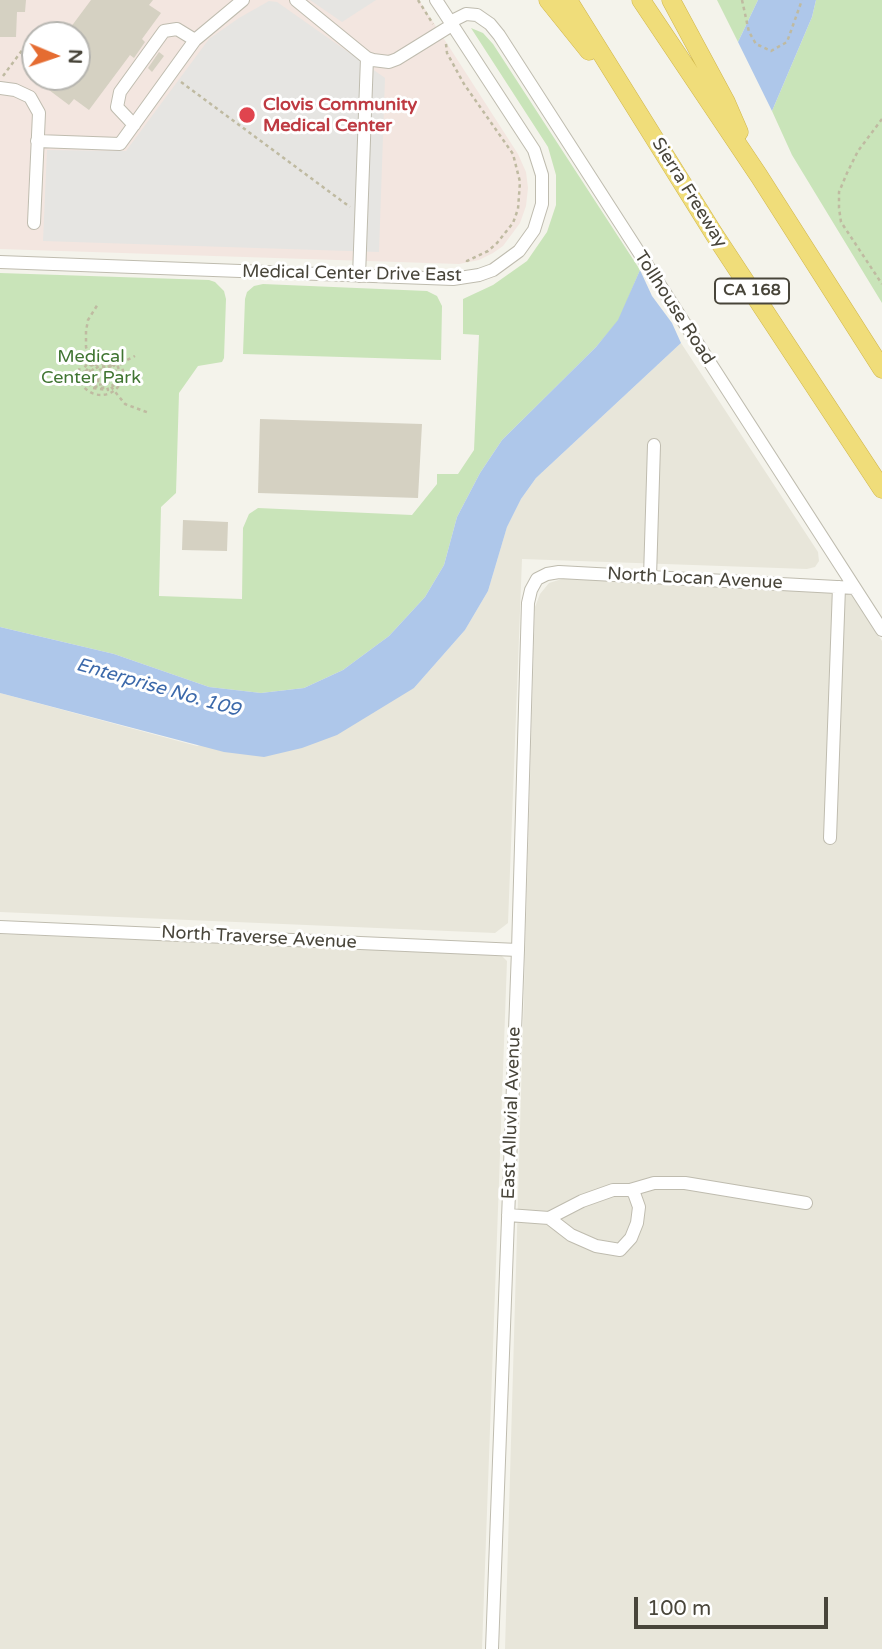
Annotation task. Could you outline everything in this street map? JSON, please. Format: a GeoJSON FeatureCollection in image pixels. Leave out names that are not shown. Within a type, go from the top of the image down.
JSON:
{"type":"FeatureCollection","features":[{"type":"Feature","properties":{"kind":"highway"},"geometry":{"type":"LineString","coordinates":[[548,0],[578,39],[624,90]]}},
{"type":"Feature","properties":{"kind":"highway","name":"Sierra Freeway"},"geometry":{"type":"LineString","coordinates":[[568,0],[714,234],[882,489]]}},
{"type":"Feature","properties":{"kind":"highway"},"geometry":{"type":"LineString","coordinates":[[641,0],[759,176],[882,369]]}},
{"type":"Feature","properties":{"kind":"highway"},"geometry":{"type":"LineString","coordinates":[[671,0],[726,102],[759,176]]}},
{"type":"Feature","properties":{"kind":"street"},"geometry":{"type":"LineString","coordinates":[[37,141],[120,144],[195,40],[243,0]]}},
{"type":"Feature","properties":{"kind":"street"},"geometry":{"type":"LineString","coordinates":[[296,0],[367,58],[389,62],[451,24]]}},
{"type":"Feature","properties":{"kind":"street","name":"Medical Center Drive East"},"geometry":{"type":"LineString","coordinates":[[0,262],[459,279],[479,275],[507,262],[534,230],[542,204],[542,175],[534,150],[436,0]]}},
{"type":"Feature","properties":{"kind":"street","name":"Tollhouse Road"},"geometry":{"type":"LineString","coordinates":[[451,24],[466,15],[477,15],[499,35],[882,630]]}},
{"type":"Feature","properties":{"kind":"street"},"geometry":{"type":"LineString","coordinates":[[134,125],[117,107],[120,92],[164,31],[177,29],[195,40]]}},
{"type":"Feature","properties":{"kind":"street"},"geometry":{"type":"LineString","coordinates":[[359,276],[367,58]]}},
{"type":"Feature","properties":{"kind":"street"},"geometry":{"type":"LineString","coordinates":[[0,89],[22,93],[34,102],[39,113],[34,223]]}},
{"type":"Feature","properties":{"kind":"street"},"geometry":{"type":"LineString","coordinates":[[650,577],[654,445]]}},
{"type":"Feature","properties":{"kind":"street","name":"North Locan Avenue"},"geometry":{"type":"LineString","coordinates":[[537,579],[559,572],[855,588]]}},
{"type":"Feature","properties":{"kind":"street","name":"East Alluvial Avenue"},"geometry":{"type":"LineString","coordinates":[[492,1649],[528,603],[537,579]]}},
{"type":"Feature","properties":{"kind":"street"},"geometry":{"type":"LineString","coordinates":[[831,838],[839,587]]}},
{"type":"Feature","properties":{"kind":"street","name":"North Traverse Avenue"},"geometry":{"type":"LineString","coordinates":[[0,927],[518,950]]}},
{"type":"Feature","properties":{"kind":"street"},"geometry":{"type":"LineString","coordinates":[[508,1215],[549,1218],[613,1190],[630,1190],[654,1183],[685,1183],[806,1203]]}},
{"type":"Feature","properties":{"kind":"street"},"geometry":{"type":"LineString","coordinates":[[549,1218],[571,1236],[596,1246],[620,1251],[631,1238],[637,1223],[639,1207],[634,1193],[630,1190]]}},
{"type":"Feature","properties":{"kind":"path"},"geometry":{"type":"LineString","coordinates":[[418,0],[439,33],[464,84],[513,153],[520,182],[518,209],[513,223],[497,243],[488,251],[467,261],[467,265]]}},
{"type":"Feature","properties":{"kind":"path"},"geometry":{"type":"LineString","coordinates":[[742,0],[749,32],[756,44],[771,51],[787,42],[802,0]]}},
{"type":"Feature","properties":{"kind":"path"},"geometry":{"type":"LineString","coordinates":[[0,77],[4,76],[21,52]]}},
{"type":"Feature","properties":{"kind":"path"},"geometry":{"type":"LineString","coordinates":[[170,74],[361,215]]}},
{"type":"Feature","properties":{"kind":"path"},"geometry":{"type":"LineString","coordinates":[[882,119],[858,151],[839,192],[841,222],[882,284]]}},
{"type":"Feature","properties":{"kind":"path"},"geometry":{"type":"LineString","coordinates":[[89,355],[85,339],[87,325],[98,304]]}},
{"type":"Feature","properties":{"kind":"path"},"geometry":{"type":"LineString","coordinates":[[103,352],[121,363],[123,377],[113,391],[95,395],[83,387],[80,366],[89,355],[103,352]]}},
{"type":"Feature","properties":{"kind":"path"},"geometry":{"type":"LineString","coordinates":[[105,374],[109,374],[106,367],[99,366],[95,369],[96,377],[107,381],[98,382],[92,375],[92,368],[100,363],[109,366],[111,373],[109,379],[113,386],[117,382],[119,370],[108,356],[96,356],[84,368],[85,379],[92,388],[108,390],[107,387],[91,385],[86,371],[95,359],[109,360],[116,368],[114,382],[113,367],[106,361],[94,363],[89,373],[94,384],[102,386],[108,383],[125,404],[149,413]]}},
{"type":"Feature","properties":{"kind":"path"},"geometry":{"type":"LineString","coordinates":[[121,363],[135,356]]}},
{"type":"Feature","properties":{"kind":"shaded area","name":"Clovis Community Medical Center"},"geometry":{"type":"Polygon","coordinates":[[[0,0],[419,0],[518,154],[526,172],[526,206],[520,223],[503,246],[493,253],[479,260],[459,264],[0,249],[0,0]]]}},
{"type":"Feature","properties":{"kind":"shaded area"},"geometry":{"type":"Polygon","coordinates":[[[310,0],[376,0],[342,22],[310,0]]]}},
{"type":"Feature","properties":{"kind":"shaded area"},"geometry":{"type":"Polygon","coordinates":[[[269,1],[277,2],[385,78],[379,252],[43,241],[47,150],[126,151],[209,39],[269,1]]]}},
{"type":"Feature","properties":{"kind":"shaded area"},"geometry":{"type":"Polygon","coordinates":[[[681,343],[818,552],[819,561],[815,567],[807,569],[522,559],[508,923],[495,933],[0,912],[0,693],[197,746],[414,688],[465,630],[488,591],[507,527],[521,499],[536,478],[681,343]]]}},
{"type":"Feature","properties":{"kind":"shaded area"},"geometry":{"type":"Polygon","coordinates":[[[565,578],[851,594],[882,641],[882,1649],[505,1649],[535,607],[540,594],[549,583],[565,578]]]}},
{"type":"Feature","properties":{"kind":"shaded area"},"geometry":{"type":"Polygon","coordinates":[[[0,934],[501,955],[507,961],[482,1649],[0,1649],[0,934]]]}},
{"type":"Feature","properties":{"kind":"green space"},"geometry":{"type":"Polygon","coordinates":[[[717,0],[758,0],[738,42],[717,0]]]}},
{"type":"Feature","properties":{"kind":"green space"},"geometry":{"type":"Polygon","coordinates":[[[816,0],[882,0],[882,303],[792,155],[772,111],[812,17],[816,0]]]}},
{"type":"Feature","properties":{"kind":"green space","name":"Medical Center Park"},"geometry":{"type":"Polygon","coordinates":[[[471,28],[483,33],[493,44],[640,270],[619,320],[596,347],[502,440],[480,473],[457,517],[444,565],[425,597],[389,636],[343,670],[304,688],[261,693],[209,687],[114,654],[0,627],[0,273],[209,280],[224,291],[224,358],[222,362],[198,366],[179,393],[176,493],[161,507],[159,596],[242,599],[243,528],[249,514],[258,508],[412,515],[437,484],[437,474],[458,474],[474,450],[479,335],[463,334],[463,299],[493,285],[527,261],[547,232],[556,205],[556,175],[548,147],[471,28]]]}},
{"type":"Feature","properties":{"kind":"green space"},"geometry":{"type":"Polygon","coordinates":[[[263,284],[427,291],[437,296],[442,306],[441,360],[243,354],[247,292],[254,286],[263,284]]]}},
{"type":"Feature","properties":{"kind":"water"},"geometry":{"type":"Polygon","coordinates":[[[758,0],[816,0],[812,17],[772,111],[738,42],[758,0]]]}},
{"type":"Feature","properties":{"kind":"water","name":"Enterprise No. 109"},"geometry":{"type":"Polygon","coordinates":[[[640,270],[652,296],[672,323],[681,343],[536,478],[521,499],[507,527],[488,591],[465,630],[414,688],[337,735],[302,748],[264,757],[224,752],[0,693],[0,627],[114,654],[209,687],[261,693],[304,688],[343,670],[389,636],[425,597],[444,565],[457,517],[480,473],[502,440],[596,347],[618,320],[640,270]]]}},
{"type":"Feature","properties":{"kind":"building"},"geometry":{"type":"Polygon","coordinates":[[[0,0],[26,0],[25,12],[17,12],[16,37],[0,37],[0,0]]]}},
{"type":"Feature","properties":{"kind":"building"},"geometry":{"type":"Polygon","coordinates":[[[91,0],[153,0],[149,5],[161,13],[142,39],[145,42],[134,58],[130,55],[89,110],[74,99],[69,105],[50,91],[91,91],[91,21],[75,21],[91,0]]]}},
{"type":"Feature","properties":{"kind":"building"},"geometry":{"type":"Polygon","coordinates":[[[159,52],[164,56],[152,72],[148,68],[159,52]]]}},
{"type":"Feature","properties":{"kind":"building"},"geometry":{"type":"Polygon","coordinates":[[[260,419],[422,424],[418,498],[258,493],[260,419]]]}},
{"type":"Feature","properties":{"kind":"building"},"geometry":{"type":"Polygon","coordinates":[[[183,520],[228,522],[227,551],[182,550],[183,520]]]}},
{"type":"Feature","properties":{"kind":"place","name":"Clovis Community Medical Center"},"geometry":{"type":"Point","coordinates":[247,115]}}]}
